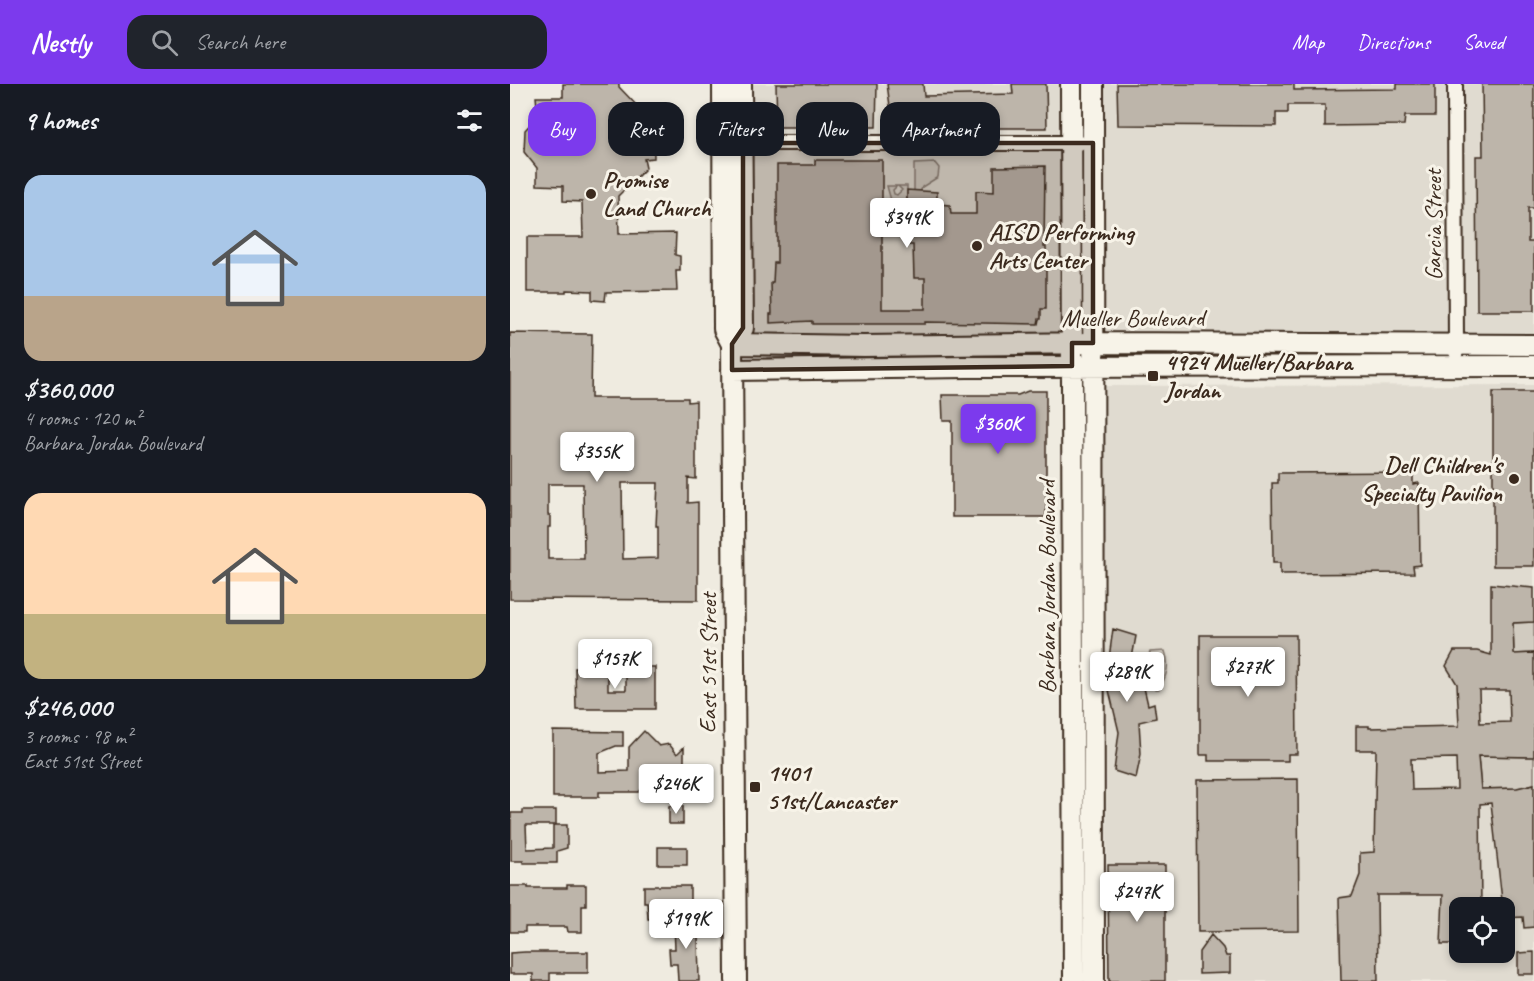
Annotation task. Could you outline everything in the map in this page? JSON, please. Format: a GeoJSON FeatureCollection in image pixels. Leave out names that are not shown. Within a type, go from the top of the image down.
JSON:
{"type":"FeatureCollection","features":[{"type":"Feature","properties":{"kind":"street","name":"East 51st Street"},"geometry":{"type":"LineString","coordinates":[[723,84],[724,329],[732,344],[736,981]]}},
{"type":"Feature","properties":{"kind":"street","name":"East 51st Street"},"geometry":{"type":"LineString","coordinates":[[741,84],[741,102]]}},
{"type":"Feature","properties":{"kind":"street","name":"Barbara Jordan Boulevard"},"geometry":{"type":"LineString","coordinates":[[1071,84],[1074,981]]}},
{"type":"Feature","properties":{"kind":"street","name":"Barbara Jordan Boulevard"},"geometry":{"type":"LineString","coordinates":[[1093,84],[1094,981]]}},
{"type":"Feature","properties":{"kind":"street","name":"Garcia Street"},"geometry":{"type":"LineString","coordinates":[[1455,84],[1456,366]]}},
{"type":"Feature","properties":{"kind":"street"},"geometry":{"type":"LineString","coordinates":[[784,143],[1093,143]]}},
{"type":"Feature","properties":{"kind":"street","name":"East 51st Street"},"geometry":{"type":"LineString","coordinates":[[732,344],[743,328],[742,156]]}},
{"type":"Feature","properties":{"kind":"street","name":"Mueller Boulevard"},"geometry":{"type":"LineString","coordinates":[[732,344],[864,346],[1072,343],[1534,345]]}},
{"type":"Feature","properties":{"kind":"street","name":"Mueller Boulevard"},"geometry":{"type":"LineString","coordinates":[[732,370],[1072,366],[1534,366]]}},
{"type":"Feature","properties":{"kind":"highlighted area"},"geometry":{"type":"Polygon","coordinates":[[[743,143],[1093,143],[1093,343],[1072,343],[1072,366],[732,370],[732,344],[743,328],[743,143]]]}},
{"type":"Feature","properties":{"kind":"shaded area"},"geometry":{"type":"Polygon","coordinates":[[[752,84],[1534,84],[1534,366],[752,365],[752,156],[784,156],[784,102],[752,102],[752,84]]]}},
{"type":"Feature","properties":{"kind":"shaded area"},"geometry":{"type":"Polygon","coordinates":[[[935,163],[939,168],[938,177],[922,187],[914,212],[914,164],[935,163]]]}},
{"type":"Feature","properties":{"kind":"shaded area"},"geometry":{"type":"Polygon","coordinates":[[[887,186],[897,186],[893,190],[897,195],[902,190],[898,186],[907,186],[907,215],[901,218],[899,223],[907,236],[890,230],[893,227],[889,226],[895,224],[888,223],[893,220],[889,219],[892,204],[887,186]]]}},
{"type":"Feature","properties":{"kind":"shaded area"},"geometry":{"type":"Polygon","coordinates":[[[1050,354],[1048,357],[765,360],[767,358],[925,357],[1050,354]]]}},
{"type":"Feature","properties":{"kind":"shaded area"},"geometry":{"type":"Polygon","coordinates":[[[1239,355],[1369,355],[1370,356],[1212,359],[1239,355]]]}},
{"type":"Feature","properties":{"kind":"shaded area"},"geometry":{"type":"Polygon","coordinates":[[[1534,385],[1534,981],[1107,981],[1105,386],[1534,385]]]}},
{"type":"Feature","properties":{"kind":"shaded area"},"geometry":{"type":"Polygon","coordinates":[[[1534,622],[1534,653],[1514,654],[1513,623],[1534,622]]]}},
{"type":"Feature","properties":{"kind":"shaded area"},"geometry":{"type":"Polygon","coordinates":[[[1165,651],[1166,675],[1159,689],[1155,689],[1151,682],[1152,669],[1148,656],[1150,652],[1165,651]]]}},
{"type":"Feature","properties":{"kind":"shaded area"},"geometry":{"type":"Polygon","coordinates":[[[1478,756],[1534,757],[1534,784],[1517,788],[1481,789],[1478,756]]]}},
{"type":"Feature","properties":{"kind":"building","name":"Promise Land Church"},"geometry":{"type":"Polygon","coordinates":[[[563,84],[619,84],[619,87],[633,102],[608,102],[608,156],[654,156],[654,158],[644,159],[646,168],[618,196],[619,234],[676,233],[675,255],[680,256],[680,271],[676,271],[677,291],[606,292],[605,301],[592,300],[592,291],[527,292],[527,237],[583,237],[582,202],[563,201],[563,186],[537,185],[537,168],[524,152],[525,130],[528,127],[528,156],[596,156],[596,102],[537,102],[536,97],[563,97],[563,84]]]}},
{"type":"Feature","properties":{"kind":"building"},"geometry":{"type":"Polygon","coordinates":[[[776,84],[877,84],[876,127],[868,127],[868,102],[796,102],[796,127],[784,127],[784,102],[776,102],[776,84]]]}},
{"type":"Feature","properties":{"kind":"building"},"geometry":{"type":"Polygon","coordinates":[[[887,84],[923,84],[924,96],[1013,94],[1012,84],[1046,84],[1047,128],[1000,128],[1000,102],[889,102],[887,84]]]}},
{"type":"Feature","properties":{"kind":"building"},"geometry":{"type":"Polygon","coordinates":[[[1117,84],[1294,84],[1294,90],[1397,89],[1397,84],[1435,84],[1435,116],[1405,116],[1404,125],[1325,126],[1325,105],[1288,105],[1288,113],[1276,113],[1276,126],[1118,125],[1117,84]]]}},
{"type":"Feature","properties":{"kind":"building"},"geometry":{"type":"Polygon","coordinates":[[[1482,84],[1534,84],[1534,208],[1528,208],[1528,242],[1534,242],[1534,311],[1477,311],[1476,156],[1483,156],[1482,84]]]}},
{"type":"Feature","properties":{"kind":"building"},"geometry":{"type":"Polygon","coordinates":[[[815,160],[882,160],[882,309],[925,309],[925,278],[914,278],[913,245],[907,245],[907,190],[937,192],[937,204],[950,205],[951,214],[976,214],[976,191],[994,192],[994,167],[1045,166],[1046,309],[1041,309],[1041,319],[1038,324],[925,322],[925,324],[812,324],[812,321],[770,323],[771,283],[773,283],[774,263],[777,263],[777,165],[815,165],[815,160]]]}},
{"type":"Feature","properties":{"kind":"building"},"geometry":{"type":"Polygon","coordinates":[[[510,333],[592,334],[591,398],[688,398],[688,402],[696,401],[696,479],[688,478],[688,503],[698,502],[698,600],[510,599],[510,333]],[[622,483],[623,559],[658,558],[658,526],[656,526],[658,483],[622,483]],[[548,484],[550,527],[548,527],[548,559],[584,559],[583,484],[548,484]]]}},
{"type":"Feature","properties":{"kind":"building"},"geometry":{"type":"Polygon","coordinates":[[[1028,391],[1046,391],[1046,517],[952,517],[952,421],[943,421],[942,395],[1018,395],[1028,391]]]}},
{"type":"Feature","properties":{"kind":"building","name":"Dell Children's Specialty Pavilion"},"geometry":{"type":"Polygon","coordinates":[[[1493,392],[1534,392],[1534,566],[1493,566],[1493,392]]]}},
{"type":"Feature","properties":{"kind":"building"},"geometry":{"type":"Polygon","coordinates":[[[1413,472],[1413,484],[1419,483],[1420,565],[1413,566],[1414,573],[1280,574],[1280,563],[1273,563],[1272,483],[1278,483],[1278,473],[1413,472]]]}},
{"type":"Feature","properties":{"kind":"building"},"geometry":{"type":"Polygon","coordinates":[[[1491,584],[1534,588],[1534,622],[1513,623],[1514,654],[1534,653],[1534,757],[1478,756],[1481,789],[1517,788],[1534,784],[1534,927],[1524,928],[1523,917],[1515,917],[1515,897],[1502,897],[1491,803],[1480,804],[1481,897],[1449,897],[1449,944],[1441,944],[1443,895],[1377,895],[1378,981],[1341,981],[1339,898],[1352,896],[1360,875],[1360,853],[1374,852],[1376,750],[1356,750],[1356,726],[1369,726],[1369,728],[1459,726],[1457,684],[1446,666],[1454,651],[1477,651],[1491,655],[1491,584]],[[1479,690],[1480,723],[1510,722],[1509,690],[1479,690]],[[1456,758],[1411,759],[1412,790],[1457,789],[1456,758]]]}},
{"type":"Feature","properties":{"kind":"building"},"geometry":{"type":"Polygon","coordinates":[[[1113,629],[1136,636],[1132,658],[1135,680],[1142,679],[1148,705],[1154,703],[1156,718],[1139,722],[1141,754],[1136,778],[1114,771],[1119,732],[1108,686],[1111,685],[1109,658],[1113,629]]]}},
{"type":"Feature","properties":{"kind":"building"},"geometry":{"type":"Polygon","coordinates":[[[1200,635],[1296,635],[1297,754],[1288,754],[1288,761],[1208,761],[1208,755],[1200,755],[1200,635]]]}},
{"type":"Feature","properties":{"kind":"building"},"geometry":{"type":"Polygon","coordinates":[[[626,667],[655,667],[655,709],[576,709],[575,668],[608,668],[608,690],[626,690],[626,667]]]}},
{"type":"Feature","properties":{"kind":"building"},"geometry":{"type":"Polygon","coordinates":[[[553,731],[623,732],[623,746],[616,746],[599,753],[599,772],[629,771],[629,747],[644,731],[659,746],[669,744],[677,754],[684,747],[684,785],[657,785],[650,792],[644,786],[639,792],[599,792],[599,797],[553,797],[553,731]]]}},
{"type":"Feature","properties":{"kind":"building"},"geometry":{"type":"Polygon","coordinates":[[[1298,779],[1299,931],[1198,932],[1197,780],[1298,779]]]}},
{"type":"Feature","properties":{"kind":"building"},"geometry":{"type":"Polygon","coordinates":[[[669,806],[683,806],[683,824],[669,824],[669,806]]]}},
{"type":"Feature","properties":{"kind":"building"},"geometry":{"type":"Polygon","coordinates":[[[523,810],[556,810],[556,825],[567,825],[567,848],[557,851],[557,863],[511,861],[511,813],[523,813],[523,810]],[[526,825],[527,849],[553,848],[553,825],[526,825]]]}},
{"type":"Feature","properties":{"kind":"building"},"geometry":{"type":"Polygon","coordinates":[[[658,847],[687,847],[687,865],[658,865],[658,847]]]}},
{"type":"Feature","properties":{"kind":"building"},"geometry":{"type":"Polygon","coordinates":[[[1108,865],[1165,865],[1165,981],[1109,981],[1108,865]]]}},
{"type":"Feature","properties":{"kind":"building"},"geometry":{"type":"Polygon","coordinates":[[[567,885],[586,885],[586,905],[582,905],[582,932],[568,932],[567,927],[525,927],[525,932],[510,932],[510,886],[567,888],[567,885]]]}},
{"type":"Feature","properties":{"kind":"building"},"geometry":{"type":"Polygon","coordinates":[[[644,886],[690,886],[690,902],[658,902],[658,919],[648,919],[647,902],[644,902],[644,886]]]}},
{"type":"Feature","properties":{"kind":"building"},"geometry":{"type":"Polygon","coordinates":[[[684,919],[700,919],[699,981],[678,981],[677,964],[670,964],[669,949],[675,949],[674,924],[684,924],[684,919]]]}},
{"type":"Feature","properties":{"kind":"building"},"geometry":{"type":"Polygon","coordinates":[[[1211,935],[1223,948],[1226,956],[1230,956],[1230,973],[1199,974],[1199,952],[1211,935]]]}},
{"type":"Feature","properties":{"kind":"building"},"geometry":{"type":"Polygon","coordinates":[[[588,952],[588,973],[550,973],[550,981],[533,981],[533,974],[510,974],[510,953],[588,952]]]}},
{"type":"Feature","properties":{"kind":"building"},"geometry":{"type":"Polygon","coordinates":[[[1534,952],[1534,974],[1518,974],[1518,953],[1534,952]]]}},
{"type":"Feature","properties":{"kind":"place","name":"Promise Land Church"},"geometry":{"type":"Point","coordinates":[591,194]}},
{"type":"Feature","properties":{"kind":"place","name":"AISD Performing Arts Center"},"geometry":{"type":"Point","coordinates":[977,246]}},
{"type":"Feature","properties":{"kind":"place","name":"4924 Mueller/Barbara Jordan"},"geometry":{"type":"Point","coordinates":[1153,376]}},
{"type":"Feature","properties":{"kind":"place","name":"Dell Children's Specialty Pavilion"},"geometry":{"type":"Point","coordinates":[1514,479]}},
{"type":"Feature","properties":{"kind":"place","name":"1401 51st/Lancaster"},"geometry":{"type":"Point","coordinates":[755,787]}}]}
